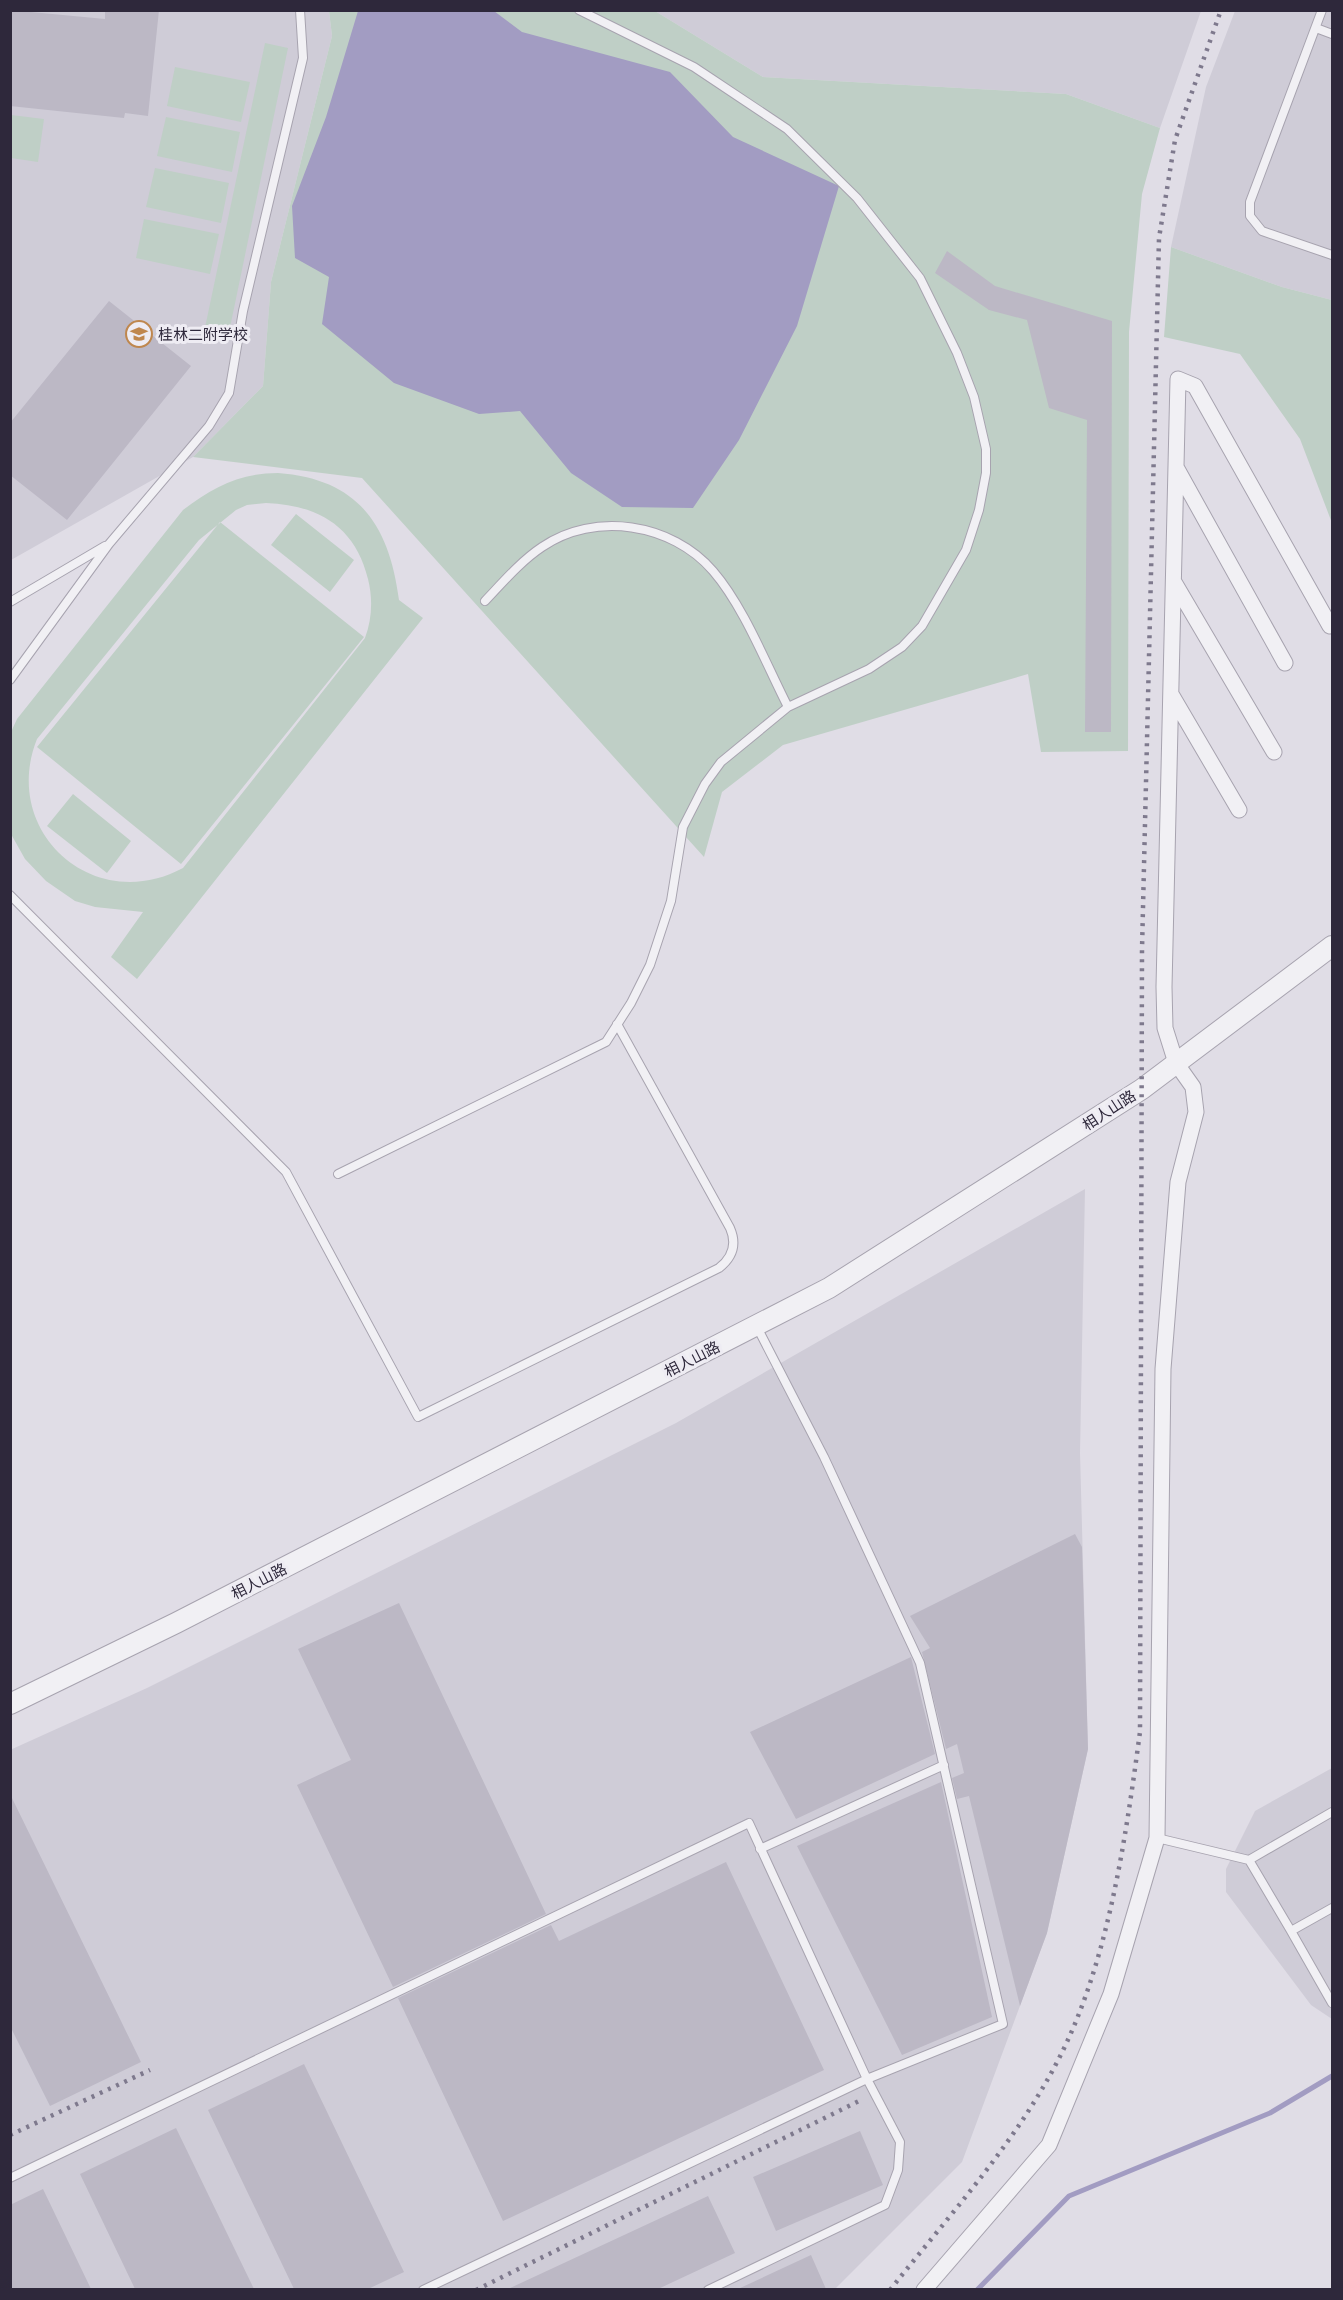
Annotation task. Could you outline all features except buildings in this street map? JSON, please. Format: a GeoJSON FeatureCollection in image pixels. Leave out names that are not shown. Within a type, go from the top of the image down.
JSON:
{"type":"FeatureCollection","features":[{"type":"Feature","properties":{"kind":"street"},"geometry":{"type":"LineString","coordinates":[[924,2289],[1049,2145],[1111,1994],[1157,1838],[1163,1369],[1178,1182],[1196,1112],[1193,1086],[1176,1063],[1165,1028],[1164,987],[1178,379],[1195,386],[1330,626]]}},
{"type":"Feature","properties":{"kind":"street"},"geometry":{"type":"LineString","coordinates":[[1176,467],[1285,663]]}},
{"type":"Feature","properties":{"kind":"street"},"geometry":{"type":"LineString","coordinates":[[1173,581],[1274,752]]}},
{"type":"Feature","properties":{"kind":"street"},"geometry":{"type":"LineString","coordinates":[[1171,693],[1239,810]]}},
{"type":"Feature","properties":{"kind":"street","name":"相人山路"},"geometry":{"type":"LineString","coordinates":[[10,1704],[176,1623],[829,1288],[1142,1089],[1332,946]]}},
{"type":"Feature","properties":{"kind":"lane"},"geometry":{"type":"LineString","coordinates":[[10,680],[109,544],[209,426],[229,393],[243,311],[303,58],[300,10]]}},
{"type":"Feature","properties":{"kind":"lane"},"geometry":{"type":"LineString","coordinates":[[338,1174],[606,1042],[632,1003],[650,964],[671,901],[683,827],[705,784],[721,762],[788,707],[869,669],[902,647],[922,626],[966,550],[979,510],[986,473],[986,449],[974,397],[957,353],[920,279],[857,198],[787,129],[694,67],[579,10]]}},
{"type":"Feature","properties":{"kind":"lane"},"geometry":{"type":"LineString","coordinates":[[1322,10],[1250,202],[1250,216],[1262,231],[1332,255]]}},
{"type":"Feature","properties":{"kind":"lane"},"geometry":{"type":"LineString","coordinates":[[1316,28],[1332,34]]}},
{"type":"Feature","properties":{"kind":"lane"},"geometry":{"type":"LineString","coordinates":[[485,601],[525,560],[543,546],[567,535],[594,528],[616,527],[660,533],[687,546],[715,572],[788,707]]}},
{"type":"Feature","properties":{"kind":"lane"},"geometry":{"type":"LineString","coordinates":[[10,602],[109,544]]}},
{"type":"Feature","properties":{"kind":"lane"},"geometry":{"type":"LineString","coordinates":[[10,895],[286,1172],[418,1417],[719,1268],[730,1258],[734,1241],[730,1228],[617,1024]]}},
{"type":"Feature","properties":{"kind":"lane"},"geometry":{"type":"LineString","coordinates":[[423,2289],[867,2079],[1003,2024],[920,1663],[824,1457],[756,1326]]}},
{"type":"Feature","properties":{"kind":"lane"},"geometry":{"type":"LineString","coordinates":[[760,1849],[944,1765]]}},
{"type":"Feature","properties":{"kind":"lane"},"geometry":{"type":"LineString","coordinates":[[1157,1838],[1249,1860],[1332,1812]]}},
{"type":"Feature","properties":{"kind":"lane"},"geometry":{"type":"LineString","coordinates":[[10,2178],[749,1823],[867,2079],[900,2142],[898,2170],[885,2205],[708,2289]]}},
{"type":"Feature","properties":{"kind":"lane"},"geometry":{"type":"LineString","coordinates":[[1249,1860],[1332,2003]]}},
{"type":"Feature","properties":{"kind":"lane"},"geometry":{"type":"LineString","coordinates":[[1291,1931],[1332,1908]]}},
{"type":"Feature","properties":{"kind":"shaded area","name":"桂林二附学校"},"geometry":{"type":"Polygon","coordinates":[[[11,11],[329,11],[332,36],[271,282],[263,386],[193,457],[11,560],[11,11]]]}},
{"type":"Feature","properties":{"kind":"shaded area"},"geometry":{"type":"Polygon","coordinates":[[[329,11],[655,11],[763,77],[1066,94],[1160,128],[1142,194],[1129,332],[1128,751],[1041,752],[1028,674],[783,745],[722,792],[704,857],[362,478],[193,457],[263,386],[271,282],[332,36],[329,11]]]}},
{"type":"Feature","properties":{"kind":"shaded area"},"geometry":{"type":"Polygon","coordinates":[[[358,11],[494,11],[522,32],[670,72],[733,137],[839,186],[797,326],[739,440],[693,508],[622,507],[571,473],[520,411],[479,414],[394,383],[322,324],[329,277],[295,258],[292,206],[326,117],[358,11]]]}},
{"type":"Feature","properties":{"kind":"shaded area"},"geometry":{"type":"Polygon","coordinates":[[[655,11],[1201,11],[1160,128],[1066,94],[763,77],[655,11]]]}},
{"type":"Feature","properties":{"kind":"shaded area"},"geometry":{"type":"Polygon","coordinates":[[[1235,11],[1332,11],[1332,300],[1282,287],[1171,247],[1206,87],[1235,11]]]}},
{"type":"Feature","properties":{"kind":"shaded area"},"geometry":{"type":"Polygon","coordinates":[[[265,43],[288,48],[227,342],[203,337],[265,43]]]}},
{"type":"Feature","properties":{"kind":"shaded area"},"geometry":{"type":"Polygon","coordinates":[[[175,67],[250,82],[241,122],[167,106],[175,67]]]}},
{"type":"Feature","properties":{"kind":"shaded area"},"geometry":{"type":"Polygon","coordinates":[[[11,115],[44,119],[38,162],[11,158],[11,115]]]}},
{"type":"Feature","properties":{"kind":"shaded area"},"geometry":{"type":"Polygon","coordinates":[[[166,117],[240,132],[232,172],[157,156],[166,117]]]}},
{"type":"Feature","properties":{"kind":"shaded area"},"geometry":{"type":"Polygon","coordinates":[[[155,168],[229,183],[221,223],[146,207],[155,168]]]}},
{"type":"Feature","properties":{"kind":"shaded area"},"geometry":{"type":"Polygon","coordinates":[[[144,219],[219,234],[210,274],[136,258],[144,219]]]}},
{"type":"Feature","properties":{"kind":"shaded area"},"geometry":{"type":"Polygon","coordinates":[[[1171,247],[1282,287],[1332,300],[1332,523],[1300,439],[1240,354],[1164,337],[1171,247]]]}},
{"type":"Feature","properties":{"kind":"shaded area"},"geometry":{"type":"Polygon","coordinates":[[[278,473],[306,477],[329,485],[349,496],[365,510],[387,549],[399,600],[423,618],[137,979],[111,957],[143,912],[95,907],[75,901],[46,881],[25,859],[11,834],[11,732],[17,719],[183,510],[216,488],[239,479],[278,473]],[[266,503],[247,505],[236,510],[199,540],[37,739],[29,773],[32,805],[43,833],[63,856],[88,873],[117,881],[150,880],[183,868],[365,638],[371,609],[371,594],[362,561],[354,545],[332,522],[302,508],[266,503]]]}},
{"type":"Feature","properties":{"kind":"shaded area"},"geometry":{"type":"Polygon","coordinates":[[[296,514],[354,560],[330,592],[271,545],[296,514]]]}},
{"type":"Feature","properties":{"kind":"shaded area"},"geometry":{"type":"Polygon","coordinates":[[[220,522],[364,637],[181,864],[37,747],[220,522]]]}},
{"type":"Feature","properties":{"kind":"shaded area"},"geometry":{"type":"Polygon","coordinates":[[[73,794],[131,841],[107,873],[47,826],[73,794]]]}},
{"type":"Feature","properties":{"kind":"shaded area"},"geometry":{"type":"Polygon","coordinates":[[[1085,1189],[1080,1453],[1088,1749],[1047,1933],[962,2162],[835,2289],[11,2289],[10,1750],[147,1688],[676,1423],[1085,1189]]]}},
{"type":"Feature","properties":{"kind":"shaded area"},"geometry":{"type":"Polygon","coordinates":[[[1332,1768],[1332,2019],[1311,2005],[1226,1892],[1226,1869],[1255,1811],[1332,1768]]]}},
{"type":"Feature","properties":{"kind":"waterway"},"geometry":{"type":"LineString","coordinates":[[977,2290],[1069,2196],[1270,2113],[1332,2076]]}},
{"type":"Feature","properties":{"kind":"railway"},"geometry":{"type":"LineString","coordinates":[[890,2290],[999,2153],[1038,2096],[1055,2066],[1089,1988],[1112,1903],[1128,1817],[1140,1732],[1142,950],[1159,238],[1175,140],[1221,10]]}},
{"type":"Feature","properties":{"kind":"railway"},"geometry":{"type":"LineString","coordinates":[[10,2135],[150,2070]]}},
{"type":"Feature","properties":{"kind":"railway"},"geometry":{"type":"LineString","coordinates":[[476,2290],[859,2101]]}},
{"type":"Feature","properties":{"kind":"place","name":"桂林二附学校"},"geometry":{"type":"Point","coordinates":[139,334]}}]}
